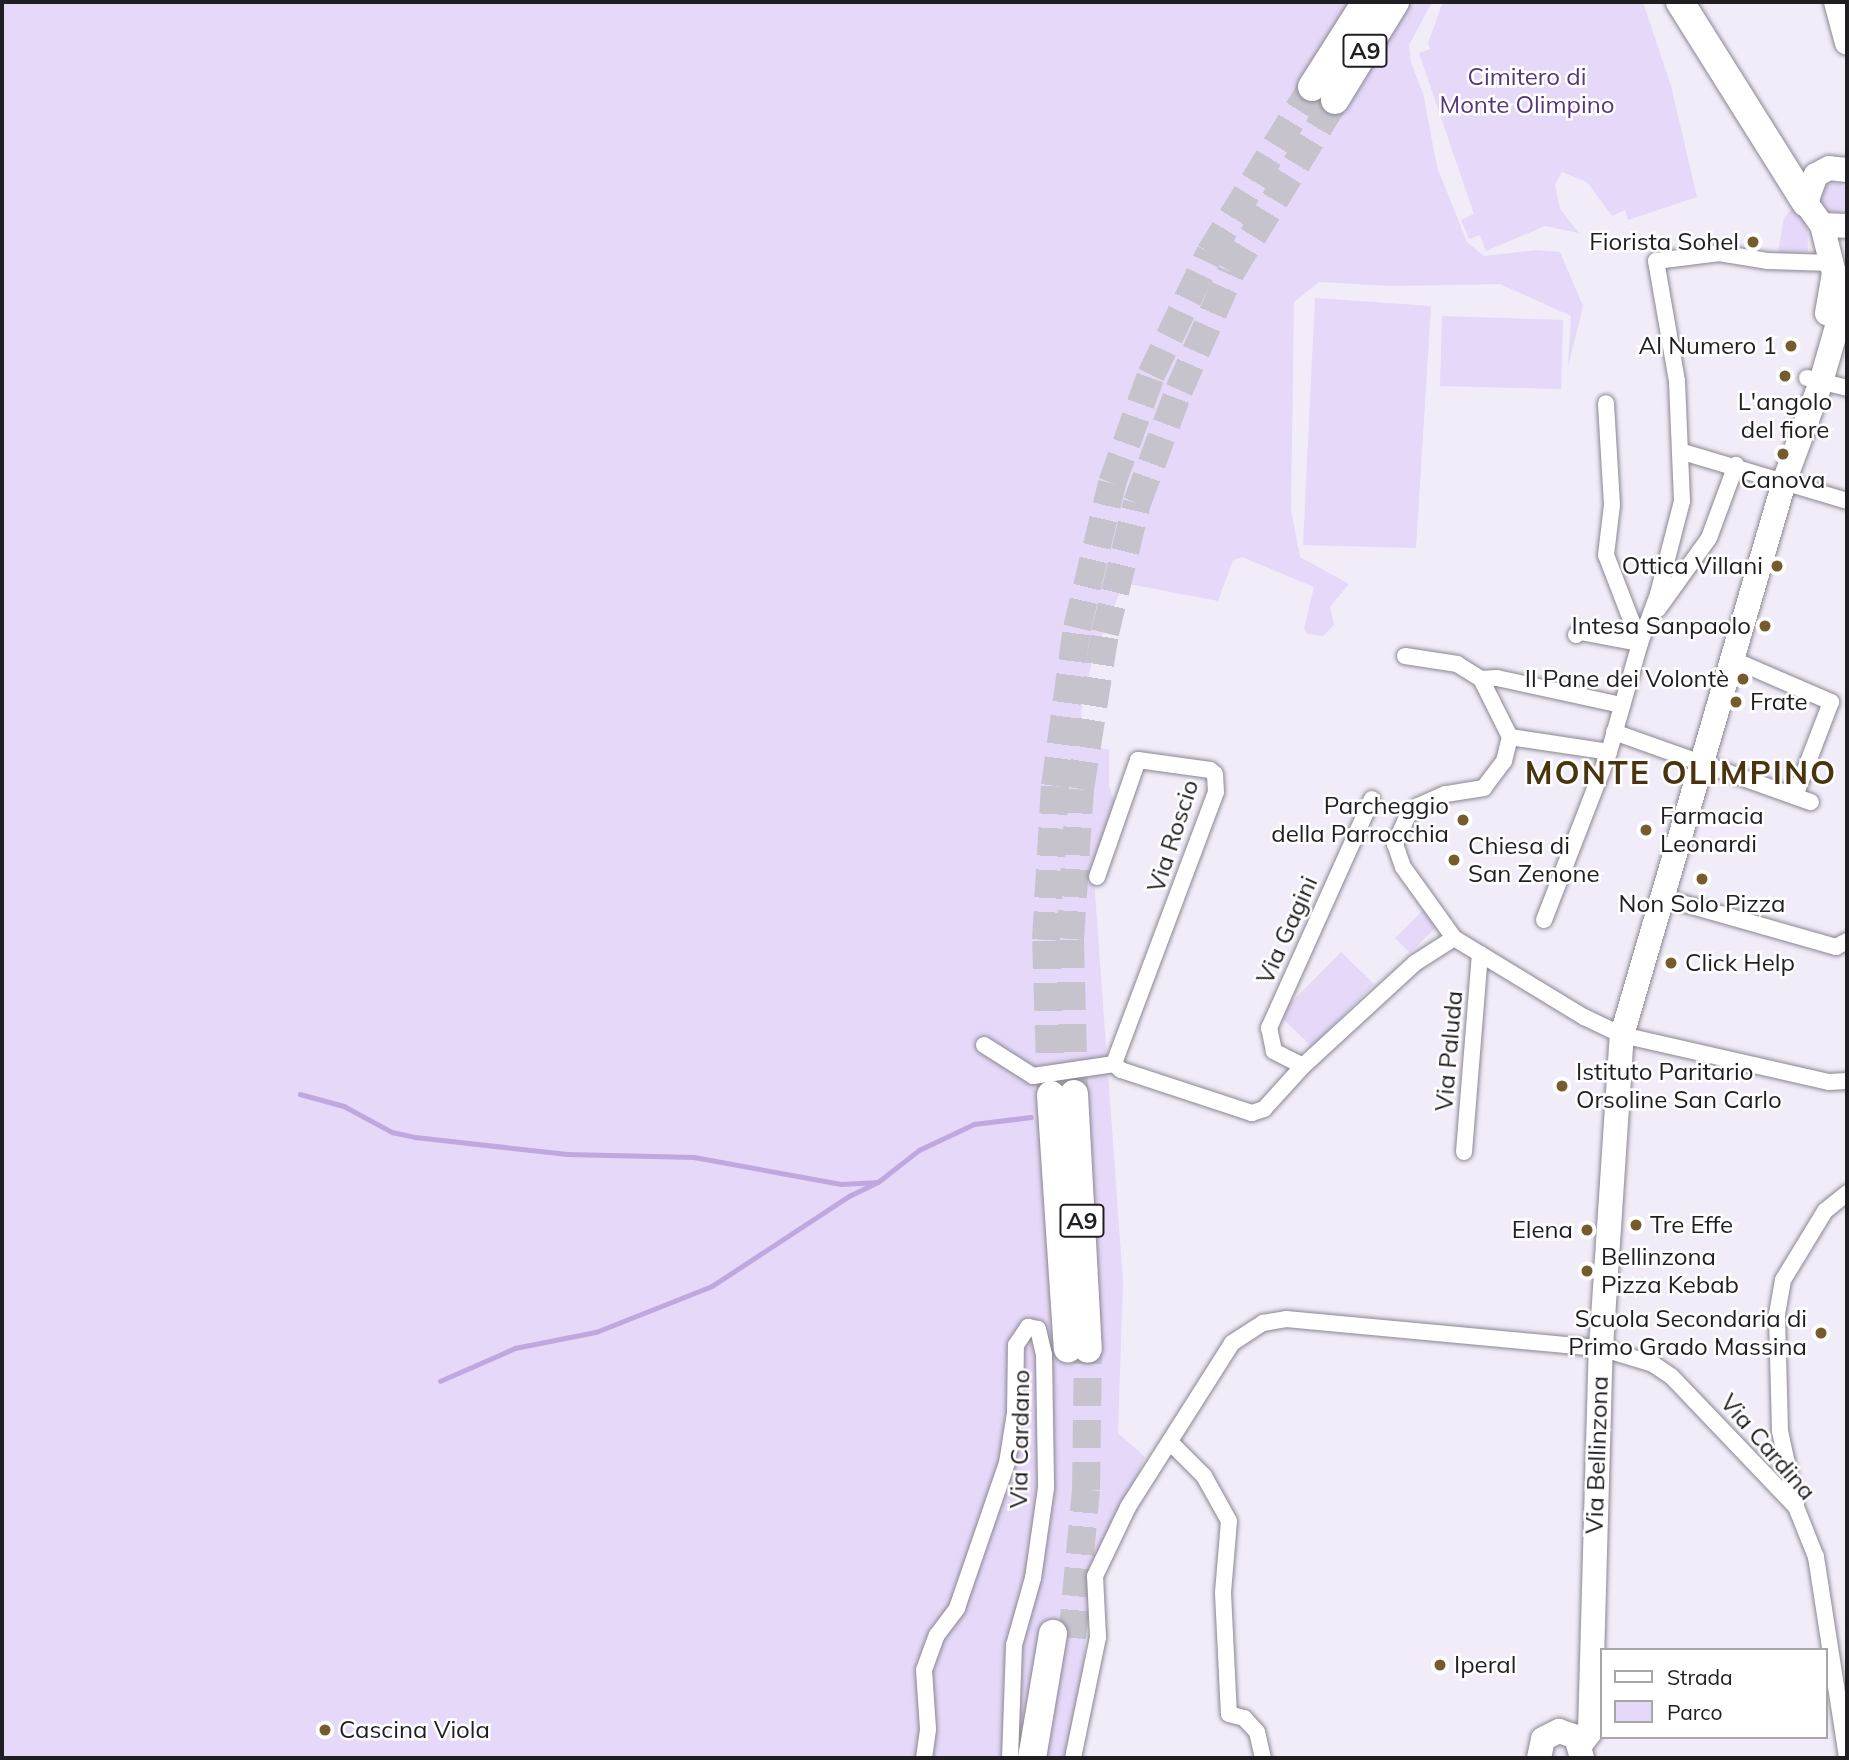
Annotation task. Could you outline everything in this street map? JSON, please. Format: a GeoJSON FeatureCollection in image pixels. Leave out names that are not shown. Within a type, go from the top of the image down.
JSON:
{"type":"FeatureCollection","features":[{"type":"Feature","properties":{"kind":"highway","name":"A9"},"geometry":{"type":"LineString","coordinates":[[1331,90],[1366,2]]}},
{"type":"Feature","properties":{"kind":"highway","name":"A9"},"geometry":{"type":"LineString","coordinates":[[1331,90],[1395,2]]}},
{"type":"Feature","properties":{"kind":"highway"},"geometry":{"type":"LineString","coordinates":[[1331,90],[1405,2]]}},
{"type":"Feature","properties":{"kind":"highway"},"geometry":{"type":"LineString","coordinates":[[1680,2],[1814,214]]}},
{"type":"Feature","properties":{"kind":"highway","name":"A9"},"geometry":{"type":"LineString","coordinates":[[1063,1095],[1078,1349]]}},
{"type":"Feature","properties":{"kind":"highway"},"geometry":{"type":"LineString","coordinates":[[1032,1758],[1062,1636],[1051,1758]]}},
{"type":"Feature","properties":{"kind":"main road"},"geometry":{"type":"LineString","coordinates":[[1841,10],[1847,43]]}},
{"type":"Feature","properties":{"kind":"main road"},"geometry":{"type":"LineString","coordinates":[[1847,170],[1829,168],[1816,175],[1814,214],[1847,226]]}},
{"type":"Feature","properties":{"kind":"main road","name":"Via Bellinzona"},"geometry":{"type":"LineString","coordinates":[[1581,1751],[1590,1732],[1588,1702],[1601,1348],[1622,1035],[1814,380],[1832,294],[1831,263],[1814,214]]}},
{"type":"Feature","properties":{"kind":"main road","name":"Via Bellinzona"},"geometry":{"type":"LineString","coordinates":[[1814,380],[1847,292]]}},
{"type":"Feature","properties":{"kind":"main road"},"geometry":{"type":"LineString","coordinates":[[1546,1744],[1588,1702]]}},
{"type":"Feature","properties":{"kind":"main road"},"geometry":{"type":"LineString","coordinates":[[1518,1758],[1572,1734],[1581,1751]]}},
{"type":"Feature","properties":{"kind":"street"},"geometry":{"type":"LineString","coordinates":[[1544,920],[1609,752],[1682,501],[1683,452],[1677,381],[1654,265],[1664,257],[1719,253],[1768,261],[1831,263]]}},
{"type":"Feature","properties":{"kind":"street"},"geometry":{"type":"LineString","coordinates":[[1814,380],[1847,388]]}},
{"type":"Feature","properties":{"kind":"street"},"geometry":{"type":"LineString","coordinates":[[1606,403],[1612,505],[1606,555],[1640,643]]}},
{"type":"Feature","properties":{"kind":"street"},"geometry":{"type":"LineString","coordinates":[[1683,452],[1785,479],[1847,501]]}},
{"type":"Feature","properties":{"kind":"street"},"geometry":{"type":"LineString","coordinates":[[1647,624],[1709,538],[1736,465]]}},
{"type":"Feature","properties":{"kind":"street"},"geometry":{"type":"LineString","coordinates":[[1576,635],[1580,632],[1640,643]]}},
{"type":"Feature","properties":{"kind":"street"},"geometry":{"type":"LineString","coordinates":[[1405,656],[1457,664],[1481,679],[1510,737],[1493,781],[1474,792],[1445,794],[1418,806],[1407,817],[1395,844],[1403,867],[1454,938],[1584,1017],[1622,1035],[1829,1082],[1847,1081]]}},
{"type":"Feature","properties":{"kind":"street"},"geometry":{"type":"LineString","coordinates":[[1734,660],[1831,702],[1795,796]]}},
{"type":"Feature","properties":{"kind":"street"},"geometry":{"type":"LineString","coordinates":[[1481,679],[1497,678],[1621,705]]}},
{"type":"Feature","properties":{"kind":"street"},"geometry":{"type":"LineString","coordinates":[[1614,733],[1811,802]]}},
{"type":"Feature","properties":{"kind":"street"},"geometry":{"type":"LineString","coordinates":[[1510,737],[1609,752]]}},
{"type":"Feature","properties":{"kind":"street","name":"Via Roscio"},"geometry":{"type":"LineString","coordinates":[[1097,877],[1138,760],[1210,770],[1215,774],[1216,792],[1114,1064]]}},
{"type":"Feature","properties":{"kind":"street","name":"Via Gagini"},"geometry":{"type":"LineString","coordinates":[[1303,1066],[1274,1051],[1269,1028],[1371,799]]}},
{"type":"Feature","properties":{"kind":"street"},"geometry":{"type":"LineString","coordinates":[[1664,898],[1836,947],[1847,941]]}},
{"type":"Feature","properties":{"kind":"street"},"geometry":{"type":"LineString","coordinates":[[984,1045],[1033,1076],[1114,1064],[1121,1070],[1258,1113],[1303,1066],[1415,963],[1454,938]]}},
{"type":"Feature","properties":{"kind":"street","name":"Via Paluda"},"geometry":{"type":"LineString","coordinates":[[1464,1152],[1480,954]]}},
{"type":"Feature","properties":{"kind":"street"},"geometry":{"type":"LineString","coordinates":[[1796,1507],[1780,1431],[1777,1314],[1783,1280],[1825,1211],[1847,1193]]}},
{"type":"Feature","properties":{"kind":"street"},"geometry":{"type":"LineString","coordinates":[[1073,1758],[1098,1637],[1095,1576],[1128,1507],[1171,1444],[1232,1343],[1263,1323],[1286,1319],[1601,1348]]}},
{"type":"Feature","properties":{"kind":"street","name":"Via Cardano"},"geometry":{"type":"LineString","coordinates":[[924,1758],[928,1729],[924,1671],[937,1635],[957,1608],[1007,1463],[1015,1413],[1016,1345],[1028,1327],[1038,1329],[1044,1355],[1046,1488],[1033,1578],[1014,1645],[1010,1758]]}},
{"type":"Feature","properties":{"kind":"street","name":"Via Cardina"},"geometry":{"type":"LineString","coordinates":[[1601,1348],[1653,1364],[1671,1376],[1796,1507],[1816,1557],[1839,1641],[1837,1700],[1846,1758]]}},
{"type":"Feature","properties":{"kind":"street"},"geometry":{"type":"LineString","coordinates":[[1171,1444],[1204,1476],[1229,1521],[1223,1592],[1229,1714],[1244,1718],[1257,1732],[1264,1758]]}},
{"type":"Feature","properties":{"kind":"street"},"geometry":{"type":"LineString","coordinates":[[1837,1700],[1847,1740]]}},
{"type":"Feature","properties":{"kind":"green space"},"geometry":{"type":"Polygon","coordinates":[[[2,2],[1432,2],[1409,45],[1411,63],[1423,93],[1437,167],[1467,242],[1484,256],[1537,250],[1560,252],[1583,306],[1568,367],[1571,316],[1500,284],[1392,286],[1319,282],[1294,302],[1291,510],[1300,557],[1349,584],[1330,607],[1334,625],[1323,636],[1308,634],[1304,629],[1314,587],[1242,557],[1233,560],[1218,601],[1124,583],[1093,656],[1081,712],[1084,744],[1109,750],[1109,786],[1116,807],[1094,879],[1123,1282],[1118,1433],[1145,1457],[1102,1554],[1085,1638],[1078,1758],[2,1758],[2,2]]]}},
{"type":"Feature","properties":{"kind":"green space","name":"Cimitero di Monte Olimpino"},"geometry":{"type":"Polygon","coordinates":[[[1443,2],[1643,2],[1671,86],[1697,197],[1628,220],[1625,210],[1612,216],[1587,182],[1562,172],[1555,185],[1560,209],[1579,233],[1545,226],[1486,251],[1480,235],[1469,239],[1461,220],[1474,214],[1419,53],[1430,49],[1428,43],[1443,2]]]}},
{"type":"Feature","properties":{"kind":"green space"},"geometry":{"type":"Polygon","coordinates":[[[1835,183],[1846,187],[1850,198],[1846,209],[1835,213],[1824,209],[1820,198],[1824,187],[1835,183]]]}},
{"type":"Feature","properties":{"kind":"green space"},"geometry":{"type":"Polygon","coordinates":[[[1796,204],[1807,221],[1808,252],[1778,253],[1784,218],[1796,204]]]}},
{"type":"Feature","properties":{"kind":"green space"},"geometry":{"type":"Polygon","coordinates":[[[1315,298],[1431,306],[1416,548],[1303,545],[1315,298]]]}},
{"type":"Feature","properties":{"kind":"green space"},"geometry":{"type":"Polygon","coordinates":[[[1442,316],[1563,320],[1561,389],[1440,386],[1442,316]]]}},
{"type":"Feature","properties":{"kind":"green space"},"geometry":{"type":"Polygon","coordinates":[[[1423,910],[1438,925],[1410,953],[1395,938],[1423,910]]]}},
{"type":"Feature","properties":{"kind":"green space"},"geometry":{"type":"Polygon","coordinates":[[[1341,952],[1374,984],[1312,1047],[1279,1015],[1341,952]]]}},
{"type":"Feature","properties":{"kind":"waterway"},"geometry":{"type":"LineString","coordinates":[[300,1094],[344,1106],[392,1132],[415,1137],[567,1154],[694,1157],[841,1184],[875,1182]]}},
{"type":"Feature","properties":{"kind":"waterway"},"geometry":{"type":"LineString","coordinates":[[440,1381],[515,1348],[596,1332],[712,1286],[849,1196],[878,1182],[919,1150],[974,1124],[1031,1117]]}},
{"type":"Feature","properties":{"kind":"tunnel"},"geometry":{"type":"LineString","coordinates":[[1051,1095],[1046,940],[1055,786],[1077,628],[1112,483],[1151,375],[1210,253],[1312,87]]}},
{"type":"Feature","properties":{"kind":"tunnel"},"geometry":{"type":"LineString","coordinates":[[1074,1094],[1070,939],[1080,789],[1105,633],[1137,503],[1179,390],[1231,272],[1335,100]]}},
{"type":"Feature","properties":{"kind":"tunnel"},"geometry":{"type":"LineString","coordinates":[[1072,1638],[1086,1490],[1088,1349]]}},
{"type":"Feature","properties":{"kind":"place","name":"Fiorista Sohel"},"geometry":{"type":"Point","coordinates":[1753,242]}},
{"type":"Feature","properties":{"kind":"place","name":"Al Numero 1"},"geometry":{"type":"Point","coordinates":[1791,346]}},
{"type":"Feature","properties":{"kind":"place","name":"L'angolo del fiore"},"geometry":{"type":"Point","coordinates":[1785,376]}},
{"type":"Feature","properties":{"kind":"place","name":"Canova"},"geometry":{"type":"Point","coordinates":[1783,454]}},
{"type":"Feature","properties":{"kind":"place","name":"Ottica Villani"},"geometry":{"type":"Point","coordinates":[1777,566]}},
{"type":"Feature","properties":{"kind":"place","name":"Intesa Sanpaolo"},"geometry":{"type":"Point","coordinates":[1765,626]}},
{"type":"Feature","properties":{"kind":"place","name":"Il Pane dei Volontè"},"geometry":{"type":"Point","coordinates":[1743,679]}},
{"type":"Feature","properties":{"kind":"place","name":"Frate"},"geometry":{"type":"Point","coordinates":[1736,702]}},
{"type":"Feature","properties":{"kind":"place","name":"Parcheggio della Parrocchia"},"geometry":{"type":"Point","coordinates":[1463,820]}},
{"type":"Feature","properties":{"kind":"place","name":"Farmacia Leonardi"},"geometry":{"type":"Point","coordinates":[1646,830]}},
{"type":"Feature","properties":{"kind":"place","name":"Chiesa di San Zenone"},"geometry":{"type":"Point","coordinates":[1454,860]}},
{"type":"Feature","properties":{"kind":"place","name":"Non Solo Pizza"},"geometry":{"type":"Point","coordinates":[1702,879]}},
{"type":"Feature","properties":{"kind":"place","name":"Click Help"},"geometry":{"type":"Point","coordinates":[1671,963]}},
{"type":"Feature","properties":{"kind":"place","name":"Istituto Paritario Orsoline San Carlo"},"geometry":{"type":"Point","coordinates":[1562,1086]}},
{"type":"Feature","properties":{"kind":"place","name":"Tre Effe"},"geometry":{"type":"Point","coordinates":[1636,1225]}},
{"type":"Feature","properties":{"kind":"place","name":"Elena"},"geometry":{"type":"Point","coordinates":[1587,1230]}},
{"type":"Feature","properties":{"kind":"place","name":"Bellinzona Pizza Kebab"},"geometry":{"type":"Point","coordinates":[1587,1271]}},
{"type":"Feature","properties":{"kind":"place","name":"Scuola Secondaria di Primo Grado Massina"},"geometry":{"type":"Point","coordinates":[1821,1333]}},
{"type":"Feature","properties":{"kind":"place","name":"Iperal"},"geometry":{"type":"Point","coordinates":[1440,1665]}},
{"type":"Feature","properties":{"kind":"place","name":"Cascina Viola"},"geometry":{"type":"Point","coordinates":[325,1730]}},
{"type":"Feature","properties":{"kind":"district","name":"MONTE OLIMPINO"},"geometry":{"type":"Point","coordinates":[1681,772]}}]}
